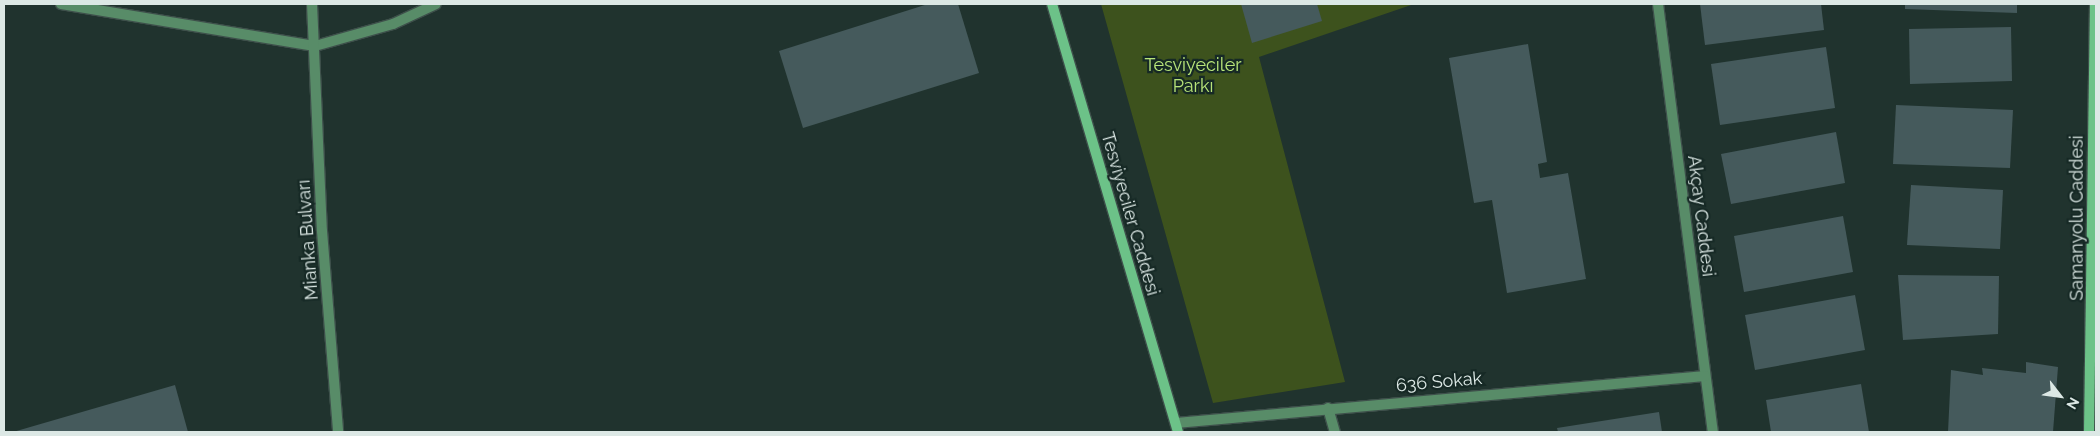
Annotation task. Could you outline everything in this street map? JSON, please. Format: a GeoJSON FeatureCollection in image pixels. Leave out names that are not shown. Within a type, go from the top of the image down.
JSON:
{"type":"FeatureCollection","features":[{"type":"Feature","properties":{"kind":"street"},"geometry":{"type":"LineString","coordinates":[[61,4],[315,46],[393,24],[436,4]]}},
{"type":"Feature","properties":{"kind":"street","name":"Mianka Bulvarı"},"geometry":{"type":"LineString","coordinates":[[312,4],[322,231],[338,432]]}},
{"type":"Feature","properties":{"kind":"street","name":"Tesviyeciler Caddesi"},"geometry":{"type":"LineString","coordinates":[[1052,4],[1177,428]]}},
{"type":"Feature","properties":{"kind":"street","name":"Akçay Caddesi"},"geometry":{"type":"LineString","coordinates":[[1658,4],[1713,432]]}},
{"type":"Feature","properties":{"kind":"street","name":"Samanyolu Caddesi"},"geometry":{"type":"LineString","coordinates":[[2090,432],[2094,332],[2095,4]]}},
{"type":"Feature","properties":{"kind":"street","name":"636 Sokak"},"geometry":{"type":"LineString","coordinates":[[1177,428],[1328,408],[1705,376]]}},
{"type":"Feature","properties":{"kind":"street"},"geometry":{"type":"LineString","coordinates":[[1328,408],[1335,432]]}},
{"type":"Feature","properties":{"kind":"green space","name":"Tesviyeciler Parkı"},"geometry":{"type":"Polygon","coordinates":[[[1101,4],[1414,4],[1259,57],[1345,382],[1213,403],[1101,4]]]}},
{"type":"Feature","properties":{"kind":"building"},"geometry":{"type":"Polygon","coordinates":[[[928,4],[958,4],[979,73],[803,128],[779,51],[928,4]]]}},
{"type":"Feature","properties":{"kind":"building"},"geometry":{"type":"Polygon","coordinates":[[[1241,4],[1317,4],[1322,21],[1252,43],[1241,4]]]}},
{"type":"Feature","properties":{"kind":"building"},"geometry":{"type":"Polygon","coordinates":[[[1700,4],[1821,4],[1824,30],[1705,45],[1700,4]]]}},
{"type":"Feature","properties":{"kind":"building"},"geometry":{"type":"Polygon","coordinates":[[[1905,4],[2017,4],[2017,13],[1905,9],[1905,4]]]}},
{"type":"Feature","properties":{"kind":"building"},"geometry":{"type":"Polygon","coordinates":[[[2011,27],[2012,81],[1910,84],[1909,29],[2011,27]]]}},
{"type":"Feature","properties":{"kind":"building"},"geometry":{"type":"Polygon","coordinates":[[[1528,44],[1547,162],[1538,164],[1540,178],[1568,173],[1586,279],[1507,293],[1492,200],[1474,203],[1449,58],[1528,44]]]}},
{"type":"Feature","properties":{"kind":"building"},"geometry":{"type":"Polygon","coordinates":[[[1826,47],[1835,108],[1720,125],[1711,64],[1826,47]]]}},
{"type":"Feature","properties":{"kind":"building"},"geometry":{"type":"Polygon","coordinates":[[[1896,105],[2013,110],[2010,168],[1893,164],[1896,105]]]}},
{"type":"Feature","properties":{"kind":"building"},"geometry":{"type":"Polygon","coordinates":[[[1836,132],[1845,183],[1731,204],[1721,154],[1836,132]]]}},
{"type":"Feature","properties":{"kind":"building"},"geometry":{"type":"Polygon","coordinates":[[[1911,185],[2003,190],[2000,249],[1907,245],[1911,185]]]}},
{"type":"Feature","properties":{"kind":"building"},"geometry":{"type":"Polygon","coordinates":[[[1843,216],[1853,272],[1744,292],[1734,236],[1843,216]]]}},
{"type":"Feature","properties":{"kind":"building"},"geometry":{"type":"Polygon","coordinates":[[[1898,275],[1999,276],[1998,334],[1903,340],[1898,275]]]}},
{"type":"Feature","properties":{"kind":"building"},"geometry":{"type":"Polygon","coordinates":[[[1855,295],[1865,350],[1755,370],[1745,315],[1855,295]]]}},
{"type":"Feature","properties":{"kind":"building"},"geometry":{"type":"Polygon","coordinates":[[[2026,362],[2058,367],[2053,432],[1948,432],[1951,370],[1983,375],[1982,368],[2026,373],[2026,362]]]}},
{"type":"Feature","properties":{"kind":"building"},"geometry":{"type":"Polygon","coordinates":[[[1861,384],[1869,432],[1771,432],[1766,400],[1861,384]]]}},
{"type":"Feature","properties":{"kind":"building"},"geometry":{"type":"Polygon","coordinates":[[[175,385],[188,432],[13,432],[175,385]]]}},
{"type":"Feature","properties":{"kind":"building"},"geometry":{"type":"Polygon","coordinates":[[[1659,412],[1662,432],[1558,432],[1557,428],[1659,412]]]}}]}
